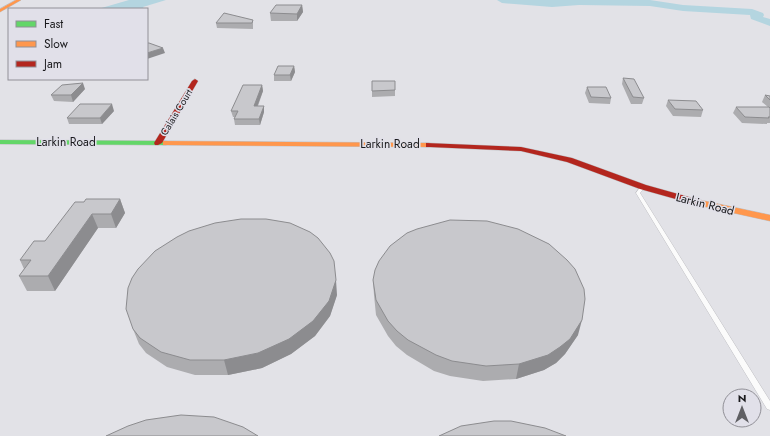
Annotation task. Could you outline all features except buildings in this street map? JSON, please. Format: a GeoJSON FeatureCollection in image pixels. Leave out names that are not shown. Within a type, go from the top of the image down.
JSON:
{"type":"FeatureCollection","features":[{"type":"Feature","properties":{"kind":"street"},"geometry":{"type":"LineString","coordinates":[[0,11],[19,0]]}},
{"type":"Feature","properties":{"kind":"street","name":"Calais Court"},"geometry":{"type":"LineString","coordinates":[[158,143],[195,81]]}},
{"type":"Feature","properties":{"kind":"street","name":"Larkin Road"},"geometry":{"type":"LineString","coordinates":[[0,142],[443,145],[521,149],[569,160],[643,187],[699,203],[770,218]]}},
{"type":"Feature","properties":{"kind":"lane"},"geometry":{"type":"LineString","coordinates":[[643,187],[638,193],[770,407]]}},
{"type":"Feature","properties":{"kind":"water"},"geometry":{"type":"Polygon","coordinates":[[[129,0],[166,0],[144,8],[101,8],[129,0]]]}},
{"type":"Feature","properties":{"kind":"waterway"},"geometry":{"type":"LineString","coordinates":[[502,0],[552,4],[579,2],[650,3],[683,8],[752,12],[759,15],[755,17],[770,23]]}},
{"type":"Feature","properties":{"kind":"traffic: fast"},"geometry":{"type":"LineString","coordinates":[[0,142],[166,143]]}},
{"type":"Feature","properties":{"kind":"traffic: slow"},"geometry":{"type":"LineString","coordinates":[[0,11],[19,0]]}},
{"type":"Feature","properties":{"kind":"traffic: slow"},"geometry":{"type":"LineString","coordinates":[[166,143],[429,145]]}},
{"type":"Feature","properties":{"kind":"traffic: slow"},"geometry":{"type":"LineString","coordinates":[[700,203],[770,218]]}},
{"type":"Feature","properties":{"kind":"traffic: jam"},"geometry":{"type":"LineString","coordinates":[[158,143],[195,81]]}},
{"type":"Feature","properties":{"kind":"traffic: jam"},"geometry":{"type":"LineString","coordinates":[[429,145],[521,149],[569,160],[643,187],[700,203]]}}]}
